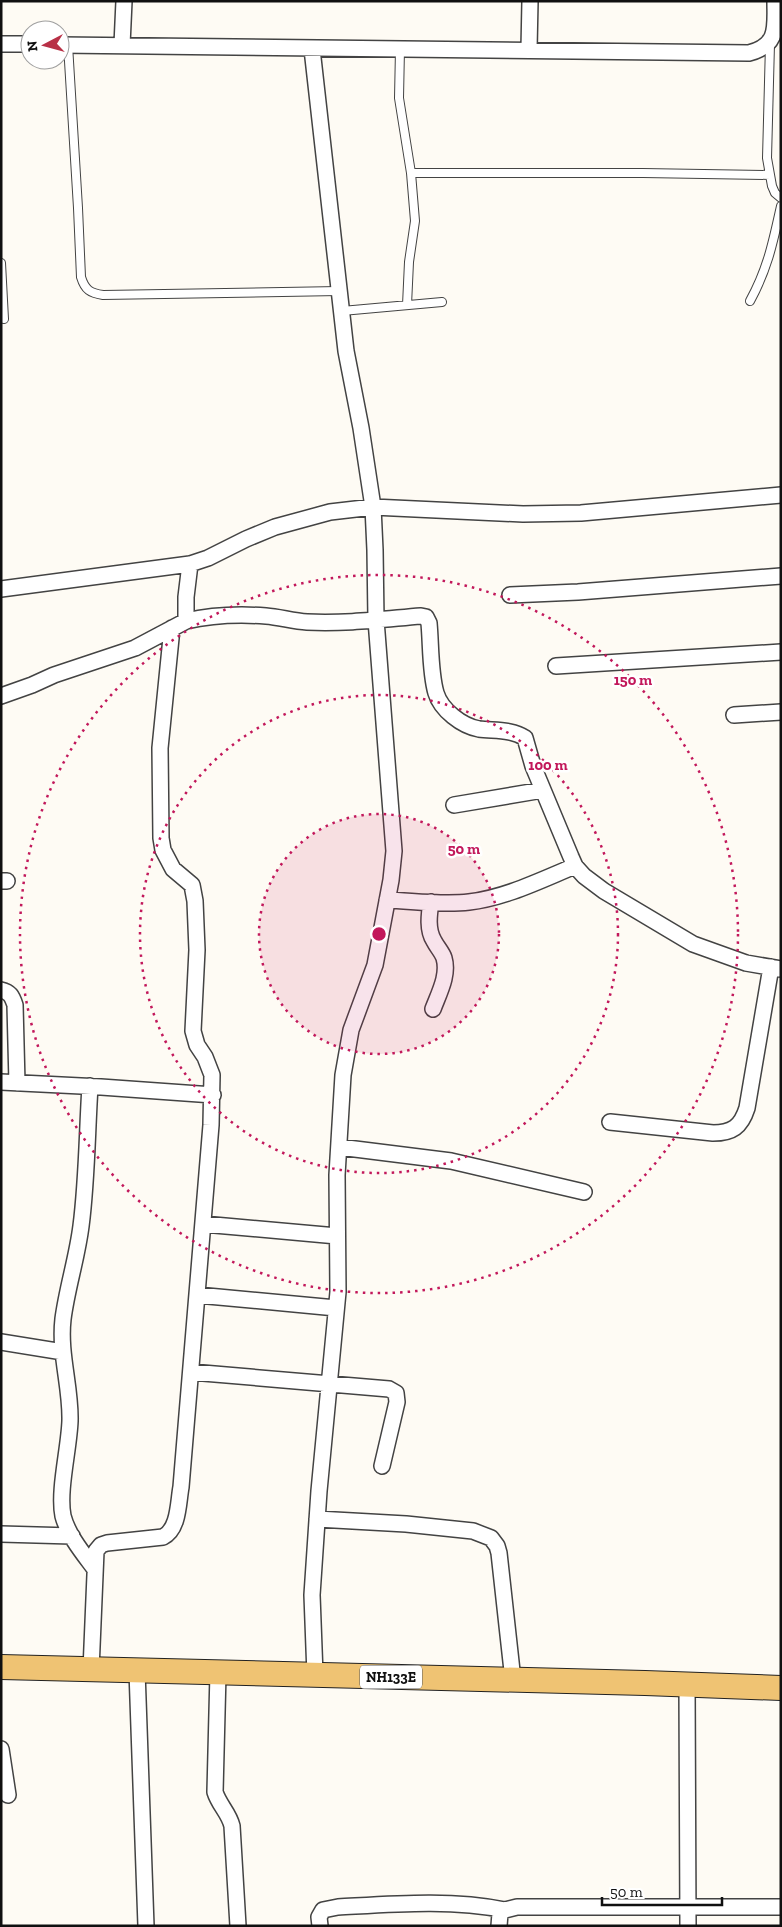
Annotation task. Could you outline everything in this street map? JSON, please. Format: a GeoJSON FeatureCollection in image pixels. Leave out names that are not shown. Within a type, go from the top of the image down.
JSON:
{"type":"FeatureCollection","features":[{"type":"Feature","properties":{"kind":"main road","name":"NH133E"},"geometry":{"type":"LineString","coordinates":[[1,1667],[781,1688]]}},
{"type":"Feature","properties":{"kind":"street"},"geometry":{"type":"LineString","coordinates":[[122,45],[124,1]]}},
{"type":"Feature","properties":{"kind":"street"},"geometry":{"type":"LineString","coordinates":[[529,49],[530,1]]}},
{"type":"Feature","properties":{"kind":"street"},"geometry":{"type":"LineString","coordinates":[[70,45],[749,53],[763,49],[770,42],[774,31],[776,1]]}},
{"type":"Feature","properties":{"kind":"street"},"geometry":{"type":"LineString","coordinates":[[1,44],[20,44]]}},
{"type":"Feature","properties":{"kind":"street"},"geometry":{"type":"LineString","coordinates":[[312,49],[346,351],[361,428],[373,507],[376,550],[376,620],[394,851],[375,965],[350,1030],[343,1075],[337,1175],[338,1292],[317,1519],[312,1595],[315,1675]]}},
{"type":"Feature","properties":{"kind":"street"},"geometry":{"type":"LineString","coordinates":[[1,589],[190,564],[208,558],[275,527],[330,512],[373,507],[460,512],[581,513],[781,495]]}},
{"type":"Feature","properties":{"kind":"street"},"geometry":{"type":"LineString","coordinates":[[186,621],[186,598],[190,564]]}},
{"type":"Feature","properties":{"kind":"street"},"geometry":{"type":"LineString","coordinates":[[510,595],[578,592],[781,576]]}},
{"type":"Feature","properties":{"kind":"street"},"geometry":{"type":"LineString","coordinates":[[1,696],[54,675],[135,648],[186,621],[230,615],[266,616],[305,622],[426,617],[429,623],[436,693],[442,705],[464,723],[477,728],[517,734],[525,738],[543,790],[576,866],[584,876],[604,891],[693,944],[746,963],[776,968],[746,1108],[741,1123],[736,1129],[723,1133],[713,1133],[610,1122]]}},
{"type":"Feature","properties":{"kind":"street"},"geometry":{"type":"LineString","coordinates":[[91,1670],[96,1551],[101,1545],[116,1541],[163,1537],[169,1533],[175,1524],[181,1487],[204,1224],[213,1095],[212,1075],[193,1031],[196,950],[195,900],[192,885],[173,870],[167,861],[161,838],[160,748],[172,628]]}},
{"type":"Feature","properties":{"kind":"street"},"geometry":{"type":"LineString","coordinates":[[556,666],[781,652]]}},
{"type":"Feature","properties":{"kind":"street"},"geometry":{"type":"LineString","coordinates":[[734,715],[781,712]]}},
{"type":"Feature","properties":{"kind":"street"},"geometry":{"type":"LineString","coordinates":[[454,805],[543,790]]}},
{"type":"Feature","properties":{"kind":"street"},"geometry":{"type":"LineString","coordinates":[[387,900],[469,902],[512,891],[576,866]]}},
{"type":"Feature","properties":{"kind":"street"},"geometry":{"type":"LineString","coordinates":[[431,902],[430,931],[444,959],[445,969],[443,981],[433,1008]]}},
{"type":"Feature","properties":{"kind":"street"},"geometry":{"type":"LineString","coordinates":[[1,990],[13,996],[15,1004],[17,1083]]}},
{"type":"Feature","properties":{"kind":"street"},"geometry":{"type":"LineString","coordinates":[[1,1082],[213,1095]]}},
{"type":"Feature","properties":{"kind":"street"},"geometry":{"type":"LineString","coordinates":[[90,1086],[85,1192],[81,1228],[63,1320],[63,1352],[70,1404],[69,1440],[62,1507],[72,1536],[94,1568]]}},
{"type":"Feature","properties":{"kind":"street"},"geometry":{"type":"LineString","coordinates":[[339,1147],[451,1160],[584,1192]]}},
{"type":"Feature","properties":{"kind":"street"},"geometry":{"type":"LineString","coordinates":[[204,1224],[337,1236]]}},
{"type":"Feature","properties":{"kind":"street"},"geometry":{"type":"LineString","coordinates":[[197,1295],[336,1308]]}},
{"type":"Feature","properties":{"kind":"street"},"geometry":{"type":"LineString","coordinates":[[1,1342],[63,1352]]}},
{"type":"Feature","properties":{"kind":"street"},"geometry":{"type":"LineString","coordinates":[[191,1372],[389,1389],[396,1393],[397,1407],[382,1466]]}},
{"type":"Feature","properties":{"kind":"street"},"geometry":{"type":"LineString","coordinates":[[317,1519],[473,1530],[491,1538],[497,1546],[499,1553],[513,1680]]}},
{"type":"Feature","properties":{"kind":"street"},"geometry":{"type":"LineString","coordinates":[[1,1534],[72,1536]]}},
{"type":"Feature","properties":{"kind":"street"},"geometry":{"type":"LineString","coordinates":[[137,1671],[146,1926]]}},
{"type":"Feature","properties":{"kind":"street"},"geometry":{"type":"LineString","coordinates":[[218,1673],[215,1792],[232,1826],[238,1926]]}},
{"type":"Feature","properties":{"kind":"street"},"geometry":{"type":"LineString","coordinates":[[687,1685],[688,1926]]}},
{"type":"Feature","properties":{"kind":"street"},"geometry":{"type":"LineString","coordinates":[[1,1749],[8,1796]]}},
{"type":"Feature","properties":{"kind":"street"},"geometry":{"type":"LineString","coordinates":[[320,1926],[320,1917],[323,1910],[338,1907],[454,1904],[484,1906],[505,1910]]}},
{"type":"Feature","properties":{"kind":"street"},"geometry":{"type":"LineString","coordinates":[[499,1926],[500,1913],[517,1907],[781,1907]]}},
{"type":"Feature","properties":{"kind":"lane"},"geometry":{"type":"LineString","coordinates":[[770,42],[767,158],[772,186],[775,193],[781,198]]}},
{"type":"Feature","properties":{"kind":"lane"},"geometry":{"type":"LineString","coordinates":[[400,49],[399,98],[411,173],[415,232],[409,262],[407,305]]}},
{"type":"Feature","properties":{"kind":"lane"},"geometry":{"type":"LineString","coordinates":[[66,70],[78,208],[81,277],[84,287],[91,293],[104,295],[339,291]]}},
{"type":"Feature","properties":{"kind":"lane"},"geometry":{"type":"LineString","coordinates":[[411,173],[770,175]]}},
{"type":"Feature","properties":{"kind":"lane"},"geometry":{"type":"LineString","coordinates":[[750,301],[763,278],[781,206]]}},
{"type":"Feature","properties":{"kind":"lane"},"geometry":{"type":"LineString","coordinates":[[1,264],[4,319]]}},
{"type":"Feature","properties":{"kind":"lane"},"geometry":{"type":"LineString","coordinates":[[342,311],[442,302]]}}]}
